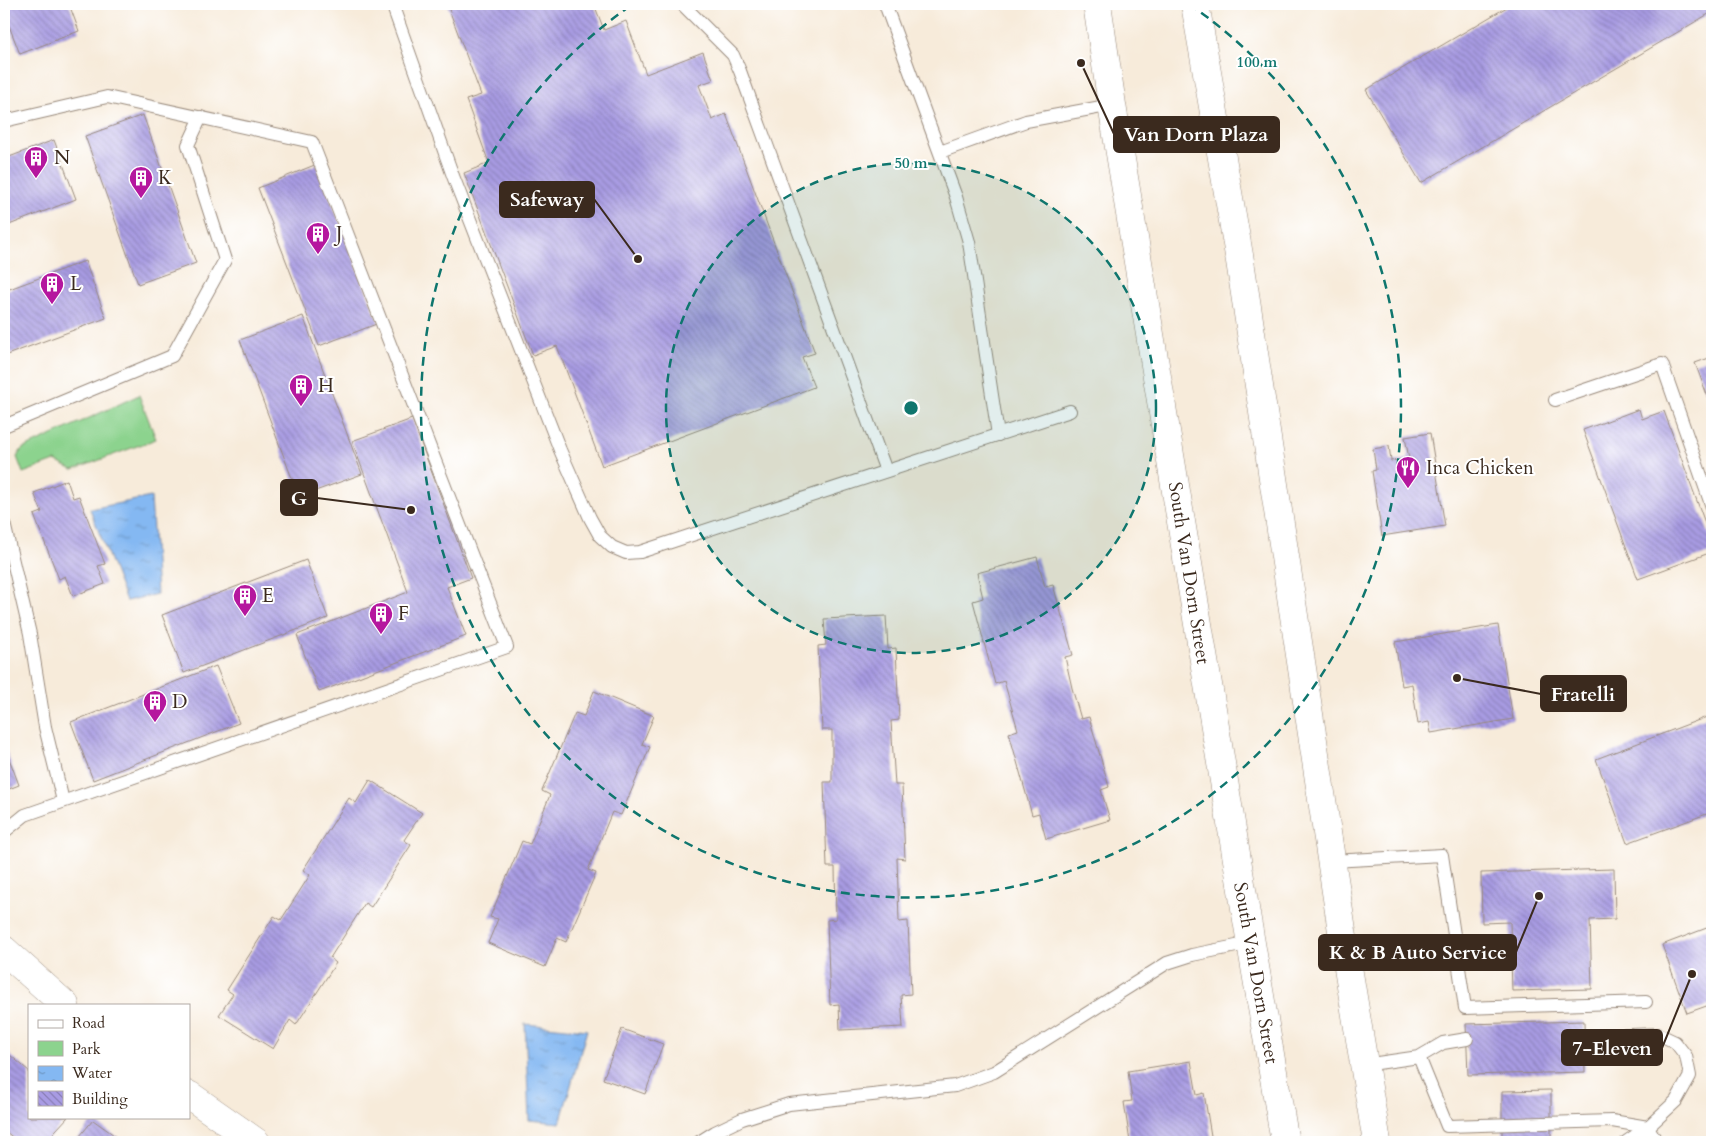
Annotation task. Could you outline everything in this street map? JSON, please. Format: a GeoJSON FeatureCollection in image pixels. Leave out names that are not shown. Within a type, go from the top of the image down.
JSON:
{"type":"FeatureCollection","features":[{"type":"Feature","properties":{"kind":"main road","name":"South Van Dorn Street"},"geometry":{"type":"LineString","coordinates":[[1097,4],[1112,105],[1285,1142]]}},
{"type":"Feature","properties":{"kind":"main road"},"geometry":{"type":"LineString","coordinates":[[1195,4],[1240,261],[1377,1142]]}},
{"type":"Feature","properties":{"kind":"main road"},"geometry":{"type":"LineString","coordinates":[[4,950],[64,1004]]}},
{"type":"Feature","properties":{"kind":"main road"},"geometry":{"type":"LineString","coordinates":[[190,1096],[256,1142]]}},
{"type":"Feature","properties":{"kind":"lane"},"geometry":{"type":"LineString","coordinates":[[392,4],[453,176],[560,450],[590,518],[600,536],[612,547],[626,553],[640,552],[1070,411]]}},
{"type":"Feature","properties":{"kind":"lane"},"geometry":{"type":"LineString","coordinates":[[682,4],[733,55],[740,71],[886,471]]}},
{"type":"Feature","properties":{"kind":"lane"},"geometry":{"type":"LineString","coordinates":[[885,4],[956,197],[973,262],[998,435]]}},
{"type":"Feature","properties":{"kind":"lane"},"geometry":{"type":"LineString","coordinates":[[4,121],[107,97],[312,142],[507,647],[24,814],[4,832]]}},
{"type":"Feature","properties":{"kind":"lane"},"geometry":{"type":"LineString","coordinates":[[940,152],[1026,121],[1112,105]]}},
{"type":"Feature","properties":{"kind":"lane"},"geometry":{"type":"LineString","coordinates":[[4,426],[172,356],[225,260],[188,145],[201,117]]}},
{"type":"Feature","properties":{"kind":"lane"},"geometry":{"type":"LineString","coordinates":[[1555,400],[1662,364],[1712,507]]}},
{"type":"Feature","properties":{"kind":"lane"},"geometry":{"type":"LineString","coordinates":[[4,524],[30,634],[45,727],[63,801]]}},
{"type":"Feature","properties":{"kind":"lane"},"geometry":{"type":"LineString","coordinates":[[1332,861],[1442,855],[1464,1008],[1646,1002]]}},
{"type":"Feature","properties":{"kind":"lane"},"geometry":{"type":"LineString","coordinates":[[699,1142],[742,1119],[789,1104],[955,1086],[975,1080],[994,1072],[1167,963],[1192,955],[1251,943]]}},
{"type":"Feature","properties":{"kind":"lane"},"geometry":{"type":"LineString","coordinates":[[1585,1037],[1658,1034],[1675,1042],[1686,1056],[1690,1076],[1676,1102],[1648,1127],[1626,1142]]}},
{"type":"Feature","properties":{"kind":"lane"},"geometry":{"type":"LineString","coordinates":[[1364,1065],[1419,1057],[1443,1043],[1467,1039]]}},
{"type":"Feature","properties":{"kind":"lane"},"geometry":{"type":"LineString","coordinates":[[1419,1057],[1447,1126],[1612,1121],[1648,1127],[1657,1142]]}},
{"type":"Feature","properties":{"kind":"green space"},"geometry":{"type":"Polygon","coordinates":[[[139,395],[156,439],[73,470],[55,461],[23,473],[17,457],[22,449],[139,395]]]}},
{"type":"Feature","properties":{"kind":"water"},"geometry":{"type":"Polygon","coordinates":[[[151,497],[157,594],[126,601],[90,509],[151,497]]]}},
{"type":"Feature","properties":{"kind":"water"},"geometry":{"type":"Polygon","coordinates":[[[525,1024],[587,1030],[560,1123],[529,1120],[525,1024]]]}},
{"type":"Feature","properties":{"kind":"building"},"geometry":{"type":"Polygon","coordinates":[[[4,4],[69,4],[79,31],[20,54],[4,13],[4,4]]]}},
{"type":"Feature","properties":{"kind":"building"},"geometry":{"type":"Polygon","coordinates":[[[447,4],[594,4],[604,30],[626,21],[646,74],[703,52],[713,80],[699,85],[712,120],[726,114],[815,353],[802,357],[814,387],[602,466],[557,346],[533,355],[464,173],[489,163],[466,100],[481,95],[447,4]]]}},
{"type":"Feature","properties":{"kind":"building"},"geometry":{"type":"Polygon","coordinates":[[[1512,4],[1712,4],[1712,12],[1421,183],[1366,90],[1512,4]]]}},
{"type":"Feature","properties":{"kind":"building","name":"K"},"geometry":{"type":"Polygon","coordinates":[[[143,115],[196,263],[138,284],[85,136],[143,115]]]}},
{"type":"Feature","properties":{"kind":"building","name":"N"},"geometry":{"type":"Polygon","coordinates":[[[54,140],[76,199],[4,227],[4,159],[54,140]]]}},
{"type":"Feature","properties":{"kind":"building","name":"J"},"geometry":{"type":"Polygon","coordinates":[[[317,164],[379,323],[319,346],[258,188],[317,164]]]}},
{"type":"Feature","properties":{"kind":"building","name":"L"},"geometry":{"type":"Polygon","coordinates":[[[85,261],[106,318],[4,356],[4,291],[85,261]]]}},
{"type":"Feature","properties":{"kind":"building","name":"H"},"geometry":{"type":"Polygon","coordinates":[[[303,316],[362,474],[299,497],[240,340],[303,316]]]}},
{"type":"Feature","properties":{"kind":"building"},"geometry":{"type":"Polygon","coordinates":[[[1712,357],[1712,408],[1695,363],[1712,357]]]}},
{"type":"Feature","properties":{"kind":"building"},"geometry":{"type":"Polygon","coordinates":[[[1639,409],[1642,419],[1664,411],[1712,542],[1712,552],[1638,579],[1583,430],[1639,409]]]}},
{"type":"Feature","properties":{"kind":"building"},"geometry":{"type":"Polygon","coordinates":[[[412,419],[471,578],[447,587],[466,636],[319,692],[297,635],[408,592],[352,441],[412,419]]]}},
{"type":"Feature","properties":{"kind":"building"},"geometry":{"type":"Polygon","coordinates":[[[1430,433],[1445,526],[1382,536],[1372,471],[1376,470],[1373,449],[1389,446],[1391,461],[1409,459],[1405,437],[1430,433]]]}},
{"type":"Feature","properties":{"kind":"building"},"geometry":{"type":"Polygon","coordinates":[[[67,480],[73,498],[79,496],[105,564],[98,566],[105,584],[73,596],[65,576],[59,579],[34,515],[42,512],[34,493],[67,480]]]}},
{"type":"Feature","properties":{"kind":"building"},"geometry":{"type":"Polygon","coordinates":[[[1037,557],[1045,587],[1053,585],[1073,655],[1065,657],[1072,688],[1081,719],[1089,717],[1109,787],[1101,790],[1110,820],[1046,839],[1039,813],[1032,815],[1009,733],[1018,730],[1004,681],[995,684],[973,601],[983,598],[977,573],[1037,557]]]}},
{"type":"Feature","properties":{"kind":"building","name":"E"},"geometry":{"type":"Polygon","coordinates":[[[306,560],[328,618],[184,673],[162,615],[306,560]]]}},
{"type":"Feature","properties":{"kind":"building"},"geometry":{"type":"Polygon","coordinates":[[[886,616],[888,649],[896,648],[899,720],[891,721],[895,785],[902,785],[905,859],[897,858],[899,922],[908,921],[911,994],[901,995],[903,1027],[840,1030],[839,1004],[830,1005],[827,920],[836,919],[835,867],[827,867],[824,782],[832,782],[832,730],[822,730],[818,646],[826,645],[824,619],[886,616]]]}},
{"type":"Feature","properties":{"kind":"building"},"geometry":{"type":"Polygon","coordinates":[[[1498,625],[1513,719],[1431,733],[1429,722],[1418,724],[1412,684],[1402,686],[1395,642],[1498,625]]]}},
{"type":"Feature","properties":{"kind":"building","name":"D"},"geometry":{"type":"Polygon","coordinates":[[[216,666],[239,723],[93,780],[71,722],[216,666]]]}},
{"type":"Feature","properties":{"kind":"building"},"geometry":{"type":"Polygon","coordinates":[[[594,691],[654,716],[642,744],[650,747],[621,815],[612,812],[588,870],[596,873],[566,942],[557,938],[545,967],[488,943],[498,919],[490,917],[522,841],[530,844],[550,795],[542,791],[575,713],[584,716],[594,691]]]}},
{"type":"Feature","properties":{"kind":"building"},"geometry":{"type":"Polygon","coordinates":[[[1712,715],[1712,812],[1627,843],[1596,759],[1712,715]]]}},
{"type":"Feature","properties":{"kind":"building"},"geometry":{"type":"Polygon","coordinates":[[[4,745],[19,785],[4,791],[4,745]]]}},
{"type":"Feature","properties":{"kind":"building"},"geometry":{"type":"Polygon","coordinates":[[[370,780],[422,813],[404,840],[411,845],[371,907],[365,903],[330,958],[336,963],[296,1025],[290,1020],[273,1049],[219,1015],[233,994],[227,990],[274,916],[281,920],[310,875],[303,870],[349,798],[356,803],[370,780]]]}},
{"type":"Feature","properties":{"kind":"building"},"geometry":{"type":"Polygon","coordinates":[[[1614,869],[1615,919],[1590,920],[1592,989],[1512,991],[1510,922],[1482,923],[1481,873],[1614,869]]]}},
{"type":"Feature","properties":{"kind":"building"},"geometry":{"type":"Polygon","coordinates":[[[1712,926],[1712,1004],[1687,1013],[1662,945],[1712,926]]]}},
{"type":"Feature","properties":{"kind":"building"},"geometry":{"type":"Polygon","coordinates":[[[1584,1021],[1585,1072],[1468,1075],[1466,1024],[1584,1021]]]}},
{"type":"Feature","properties":{"kind":"building"},"geometry":{"type":"Polygon","coordinates":[[[622,1029],[663,1044],[645,1094],[603,1079],[622,1029]]]}},
{"type":"Feature","properties":{"kind":"building"},"geometry":{"type":"Polygon","coordinates":[[[4,1050],[28,1070],[28,1118],[67,1118],[45,1142],[18,1142],[4,1130],[4,1050]]]}},
{"type":"Feature","properties":{"kind":"building"},"geometry":{"type":"Polygon","coordinates":[[[1191,1061],[1197,1095],[1204,1093],[1212,1142],[1130,1142],[1124,1102],[1132,1101],[1128,1071],[1191,1061]]]}},
{"type":"Feature","properties":{"kind":"building"},"geometry":{"type":"Polygon","coordinates":[[[1551,1090],[1551,1142],[1502,1142],[1502,1091],[1551,1090]]]}},
{"type":"Feature","properties":{"kind":"building"},"geometry":{"type":"Polygon","coordinates":[[[93,1120],[124,1142],[75,1142],[93,1120]]]}},
{"type":"Feature","properties":{"kind":"place","name":"Van Dorn Plaza"},"geometry":{"type":"Point","coordinates":[1081,63]}},
{"type":"Feature","properties":{"kind":"place","name":"N"},"geometry":{"type":"Point","coordinates":[36,179]}},
{"type":"Feature","properties":{"kind":"place","name":"K"},"geometry":{"type":"Point","coordinates":[141,199]}},
{"type":"Feature","properties":{"kind":"place","name":"J"},"geometry":{"type":"Point","coordinates":[318,255]}},
{"type":"Feature","properties":{"kind":"place","name":"Safeway"},"geometry":{"type":"Point","coordinates":[638,259]}},
{"type":"Feature","properties":{"kind":"place","name":"L"},"geometry":{"type":"Point","coordinates":[52,305]}},
{"type":"Feature","properties":{"kind":"place","name":"H"},"geometry":{"type":"Point","coordinates":[301,407]}},
{"type":"Feature","properties":{"kind":"place","name":"Inca Chicken"},"geometry":{"type":"Point","coordinates":[1408,489]}},
{"type":"Feature","properties":{"kind":"place","name":"G"},"geometry":{"type":"Point","coordinates":[411,510]}},
{"type":"Feature","properties":{"kind":"place","name":"E"},"geometry":{"type":"Point","coordinates":[245,617]}},
{"type":"Feature","properties":{"kind":"place","name":"F"},"geometry":{"type":"Point","coordinates":[381,635]}},
{"type":"Feature","properties":{"kind":"place","name":"Fratelli"},"geometry":{"type":"Point","coordinates":[1457,678]}},
{"type":"Feature","properties":{"kind":"place","name":"D"},"geometry":{"type":"Point","coordinates":[155,723]}},
{"type":"Feature","properties":{"kind":"place","name":"K & B Auto Service"},"geometry":{"type":"Point","coordinates":[1539,896]}},
{"type":"Feature","properties":{"kind":"place","name":"7-Eleven"},"geometry":{"type":"Point","coordinates":[1692,974]}}]}
